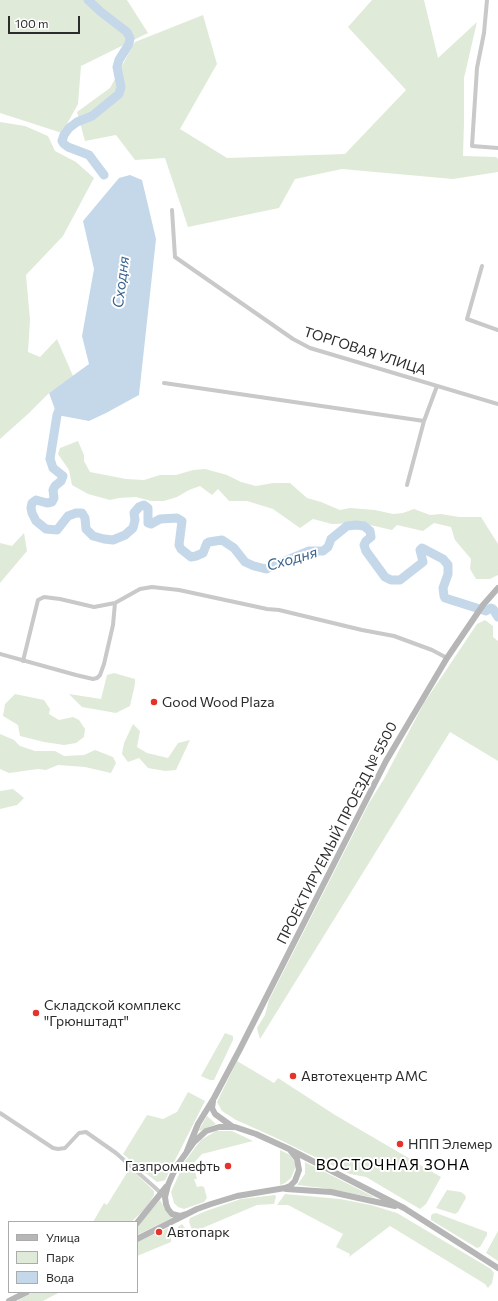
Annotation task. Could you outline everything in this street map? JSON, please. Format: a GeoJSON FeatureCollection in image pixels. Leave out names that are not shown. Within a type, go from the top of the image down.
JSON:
{"type":"FeatureCollection","features":[{"type":"Feature","properties":{"kind":"main road","name":"ПРОЕКТИРУЕМЫЙ ПРОЕЗД № 5500"},"geometry":{"type":"LineString","coordinates":[[187,1151],[198,1124],[214,1098],[240,1049],[386,761],[447,658],[483,605],[498,588]]}},
{"type":"Feature","properties":{"kind":"main road"},"geometry":{"type":"LineString","coordinates":[[214,1098],[212,1108],[215,1114],[235,1128]]}},
{"type":"Feature","properties":{"kind":"main road"},"geometry":{"type":"LineString","coordinates":[[290,1149],[296,1159],[299,1170],[295,1182],[290,1186],[237,1196],[180,1216],[174,1215],[166,1207],[165,1197],[168,1185],[176,1167],[194,1142],[206,1131],[219,1127],[235,1128],[256,1134],[290,1149],[404,1208],[498,1268]]}},
{"type":"Feature","properties":{"kind":"main road"},"geometry":{"type":"LineString","coordinates":[[138,1222],[168,1185]]}},
{"type":"Feature","properties":{"kind":"main road"},"geometry":{"type":"LineString","coordinates":[[285,1188],[331,1192],[404,1208]]}},
{"type":"Feature","properties":{"kind":"main road"},"geometry":{"type":"LineString","coordinates":[[138,1238],[186,1214]]}},
{"type":"Feature","properties":{"kind":"main road"},"geometry":{"type":"LineString","coordinates":[[9,1301],[25,1293]]}},
{"type":"Feature","properties":{"kind":"street"},"geometry":{"type":"LineString","coordinates":[[487,0],[484,33],[477,68],[472,146],[498,148]]}},
{"type":"Feature","properties":{"kind":"street","name":"ТОРГОВАЯ УЛИЦА"},"geometry":{"type":"LineString","coordinates":[[172,210],[175,257],[293,339],[310,348],[498,404]]}},
{"type":"Feature","properties":{"kind":"street"},"geometry":{"type":"LineString","coordinates":[[482,266],[467,319],[498,330]]}},
{"type":"Feature","properties":{"kind":"street"},"geometry":{"type":"LineString","coordinates":[[164,383],[424,421]]}},
{"type":"Feature","properties":{"kind":"street"},"geometry":{"type":"LineString","coordinates":[[407,485],[424,421],[437,386]]}},
{"type":"Feature","properties":{"kind":"street"},"geometry":{"type":"LineString","coordinates":[[23,661],[38,600],[44,597],[60,599],[94,607],[115,603],[140,589],[152,587],[179,590],[267,610],[279,610],[362,630],[394,636],[432,650],[447,658]]}},
{"type":"Feature","properties":{"kind":"street"},"geometry":{"type":"LineString","coordinates":[[0,654],[82,677],[93,679],[97,678],[102,670],[113,625],[115,603]]}},
{"type":"Feature","properties":{"kind":"street"},"geometry":{"type":"LineString","coordinates":[[0,1113],[52,1148],[58,1150],[64,1148],[79,1133],[86,1132],[116,1153],[162,1193]]}},
{"type":"Feature","properties":{"kind":"green space"},"geometry":{"type":"Polygon","coordinates":[[[0,0],[127,0],[148,33],[81,66],[78,104],[62,133],[0,113],[0,0]]]}},
{"type":"Feature","properties":{"kind":"green space"},"geometry":{"type":"Polygon","coordinates":[[[372,0],[424,0],[438,58],[477,22],[464,78],[463,156],[496,157],[498,159],[498,172],[453,179],[342,169],[295,179],[279,208],[188,227],[165,158],[135,160],[116,135],[85,141],[77,112],[110,88],[135,42],[203,15],[217,64],[180,129],[227,158],[345,154],[406,90],[348,27],[372,0]]]}},
{"type":"Feature","properties":{"kind":"green space"},"geometry":{"type":"Polygon","coordinates":[[[0,122],[25,126],[48,136],[55,151],[76,162],[94,178],[63,236],[26,275],[30,320],[28,352],[40,357],[57,339],[73,376],[49,393],[0,439],[0,122]]]}},
{"type":"Feature","properties":{"kind":"green space"},"geometry":{"type":"Polygon","coordinates":[[[78,441],[84,455],[84,461],[90,472],[126,479],[144,480],[160,475],[176,475],[193,470],[205,469],[227,475],[241,482],[256,486],[273,483],[290,483],[307,498],[340,510],[350,508],[375,510],[393,514],[403,513],[414,509],[430,515],[441,514],[459,517],[481,517],[498,544],[498,575],[490,579],[476,579],[470,569],[471,559],[455,540],[451,527],[434,523],[423,531],[397,525],[392,530],[361,523],[332,524],[313,519],[300,528],[273,509],[247,501],[229,501],[218,489],[212,495],[200,486],[177,497],[164,501],[151,501],[136,497],[110,500],[88,494],[72,485],[69,470],[58,454],[60,448],[78,441]]]}},
{"type":"Feature","properties":{"kind":"green space"},"geometry":{"type":"Polygon","coordinates":[[[24,533],[27,551],[0,583],[0,543],[12,546],[24,533]]]}},
{"type":"Feature","properties":{"kind":"green space"},"geometry":{"type":"Polygon","coordinates":[[[485,620],[493,626],[493,637],[498,641],[498,761],[450,732],[260,1039],[257,1028],[265,1015],[269,1000],[369,803],[384,779],[424,703],[477,624],[485,620]]]}},
{"type":"Feature","properties":{"kind":"green space"},"geometry":{"type":"Polygon","coordinates":[[[114,673],[135,679],[130,706],[116,713],[82,707],[69,694],[101,699],[107,675],[114,673]]]}},
{"type":"Feature","properties":{"kind":"green space"},"geometry":{"type":"Polygon","coordinates":[[[15,694],[44,700],[50,709],[49,714],[59,720],[73,717],[79,720],[85,729],[84,737],[76,743],[64,745],[20,736],[18,725],[3,716],[5,704],[15,694]]]}},
{"type":"Feature","properties":{"kind":"green space"},"geometry":{"type":"Polygon","coordinates":[[[133,724],[140,731],[137,747],[147,753],[168,758],[178,743],[190,740],[176,770],[165,771],[148,768],[139,758],[128,762],[122,754],[124,743],[133,724]]]}},
{"type":"Feature","properties":{"kind":"green space"},"geometry":{"type":"Polygon","coordinates":[[[0,734],[14,740],[20,746],[35,751],[55,751],[64,756],[84,755],[95,750],[113,757],[116,763],[111,773],[85,767],[58,765],[46,770],[38,769],[9,773],[0,769],[0,734]]]}},
{"type":"Feature","properties":{"kind":"green space"},"geometry":{"type":"Polygon","coordinates":[[[13,789],[24,798],[17,805],[0,809],[0,791],[13,789]]]}},
{"type":"Feature","properties":{"kind":"green space"},"geometry":{"type":"Polygon","coordinates":[[[225,1033],[233,1036],[233,1040],[214,1080],[210,1080],[201,1076],[225,1033]]]}},
{"type":"Feature","properties":{"kind":"green space"},"geometry":{"type":"Polygon","coordinates":[[[237,1061],[274,1083],[278,1078],[335,1115],[441,1177],[426,1204],[420,1209],[366,1177],[350,1174],[236,1120],[222,1111],[217,1102],[237,1061]]]}},
{"type":"Feature","properties":{"kind":"green space"},"geometry":{"type":"Polygon","coordinates":[[[188,1092],[205,1101],[165,1180],[157,1182],[123,1154],[147,1115],[163,1119],[177,1112],[188,1092]]]}},
{"type":"Feature","properties":{"kind":"green space"},"geometry":{"type":"Polygon","coordinates":[[[207,1116],[216,1124],[200,1131],[199,1130],[207,1116]]]}},
{"type":"Feature","properties":{"kind":"green space"},"geometry":{"type":"Polygon","coordinates":[[[216,1131],[232,1131],[253,1141],[202,1154],[193,1164],[197,1179],[194,1179],[197,1187],[204,1187],[207,1198],[204,1202],[184,1209],[178,1207],[174,1203],[171,1192],[185,1161],[201,1140],[216,1131]]]}},
{"type":"Feature","properties":{"kind":"green space"},"geometry":{"type":"Polygon","coordinates":[[[280,1150],[290,1155],[296,1166],[291,1178],[280,1185],[280,1150]]]}},
{"type":"Feature","properties":{"kind":"green space"},"geometry":{"type":"Polygon","coordinates":[[[305,1162],[376,1198],[323,1188],[297,1185],[305,1174],[305,1162]]]}},
{"type":"Feature","properties":{"kind":"green space"},"geometry":{"type":"Polygon","coordinates":[[[130,1168],[154,1191],[154,1195],[150,1202],[132,1221],[94,1221],[104,1203],[107,1205],[130,1168]]]}},
{"type":"Feature","properties":{"kind":"green space"},"geometry":{"type":"Polygon","coordinates":[[[447,1190],[461,1192],[466,1198],[458,1212],[455,1214],[436,1208],[447,1190]]]}},
{"type":"Feature","properties":{"kind":"green space"},"geometry":{"type":"Polygon","coordinates":[[[285,1194],[340,1199],[371,1205],[397,1213],[491,1269],[494,1273],[492,1283],[488,1288],[485,1284],[390,1226],[349,1257],[350,1254],[336,1247],[343,1234],[288,1205],[277,1205],[285,1194]]]}},
{"type":"Feature","properties":{"kind":"green space"},"geometry":{"type":"Polygon","coordinates":[[[275,1195],[276,1197],[274,1204],[257,1205],[193,1232],[189,1222],[190,1218],[241,1199],[275,1195]]]}},
{"type":"Feature","properties":{"kind":"green space"},"geometry":{"type":"Polygon","coordinates":[[[160,1200],[172,1218],[138,1235],[138,1225],[160,1200]]]}},
{"type":"Feature","properties":{"kind":"green space"},"geometry":{"type":"Polygon","coordinates":[[[436,1213],[487,1232],[487,1235],[480,1247],[477,1248],[431,1220],[432,1214],[436,1213]]]}},
{"type":"Feature","properties":{"kind":"green space"},"geometry":{"type":"Polygon","coordinates":[[[182,1224],[189,1233],[179,1236],[178,1227],[182,1224]]]}},
{"type":"Feature","properties":{"kind":"green space"},"geometry":{"type":"Polygon","coordinates":[[[168,1228],[171,1236],[171,1242],[138,1256],[138,1242],[168,1228]]]}},
{"type":"Feature","properties":{"kind":"green space"},"geometry":{"type":"Polygon","coordinates":[[[498,1231],[498,1261],[486,1253],[498,1231]]]}},
{"type":"Feature","properties":{"kind":"green space"},"geometry":{"type":"Polygon","coordinates":[[[31,1293],[58,1293],[43,1301],[17,1301],[31,1293]]]}},
{"type":"Feature","properties":{"kind":"water"},"geometry":{"type":"Polygon","coordinates":[[[130,175],[142,180],[156,239],[139,395],[89,421],[57,415],[49,393],[89,364],[82,336],[94,269],[83,221],[119,178],[130,175]]]}},
{"type":"Feature","properties":{"kind":"waterway","name":"Сходня"},"geometry":{"type":"LineString","coordinates":[[88,0],[127,32],[130,38],[129,44],[119,60],[117,67],[121,87],[119,94],[92,116],[77,122],[69,128],[62,141],[68,147],[89,155],[104,175]]}},
{"type":"Feature","properties":{"kind":"waterway","name":"Сходня"},"geometry":{"type":"LineString","coordinates":[[61,405],[57,415],[50,459],[53,468],[63,476],[61,481],[53,490],[54,498],[52,502],[47,503],[36,500],[32,503],[31,508],[36,521],[46,529],[57,530],[68,516],[76,513],[82,513],[85,518],[86,529],[93,536],[113,540],[125,535],[133,528],[135,520],[134,513],[139,507],[144,505],[148,508],[148,523],[151,524],[160,519],[177,518],[182,521],[179,545],[181,549],[191,557],[203,553],[207,543],[222,540],[234,548],[245,562],[266,569],[309,551],[323,551],[328,547],[331,539],[347,526],[364,526],[370,531],[371,537],[364,545],[366,551],[385,577],[391,580],[400,580],[423,562],[420,550],[422,548],[443,559],[448,565],[448,574],[443,588],[445,598],[486,611],[491,608],[498,617]]}},
{"type":"Feature","properties":{"kind":"place","name":"Good Wood Plaza"},"geometry":{"type":"Point","coordinates":[154,702]}},
{"type":"Feature","properties":{"kind":"place","name":"Складской комплекс \"Грюнштадт\""},"geometry":{"type":"Point","coordinates":[36,1013]}},
{"type":"Feature","properties":{"kind":"place","name":"Автотехцентр АМС"},"geometry":{"type":"Point","coordinates":[293,1076]}},
{"type":"Feature","properties":{"kind":"place","name":"НПП Элемер"},"geometry":{"type":"Point","coordinates":[400,1144]}},
{"type":"Feature","properties":{"kind":"place","name":"Газпромнефть"},"geometry":{"type":"Point","coordinates":[228,1166]}},
{"type":"Feature","properties":{"kind":"place","name":"Автопарк"},"geometry":{"type":"Point","coordinates":[159,1232]}},
{"type":"Feature","properties":{"kind":"district","name":"ВОСТОЧНАЯ ЗОНА"},"geometry":{"type":"Point","coordinates":[393,1165]}}]}
